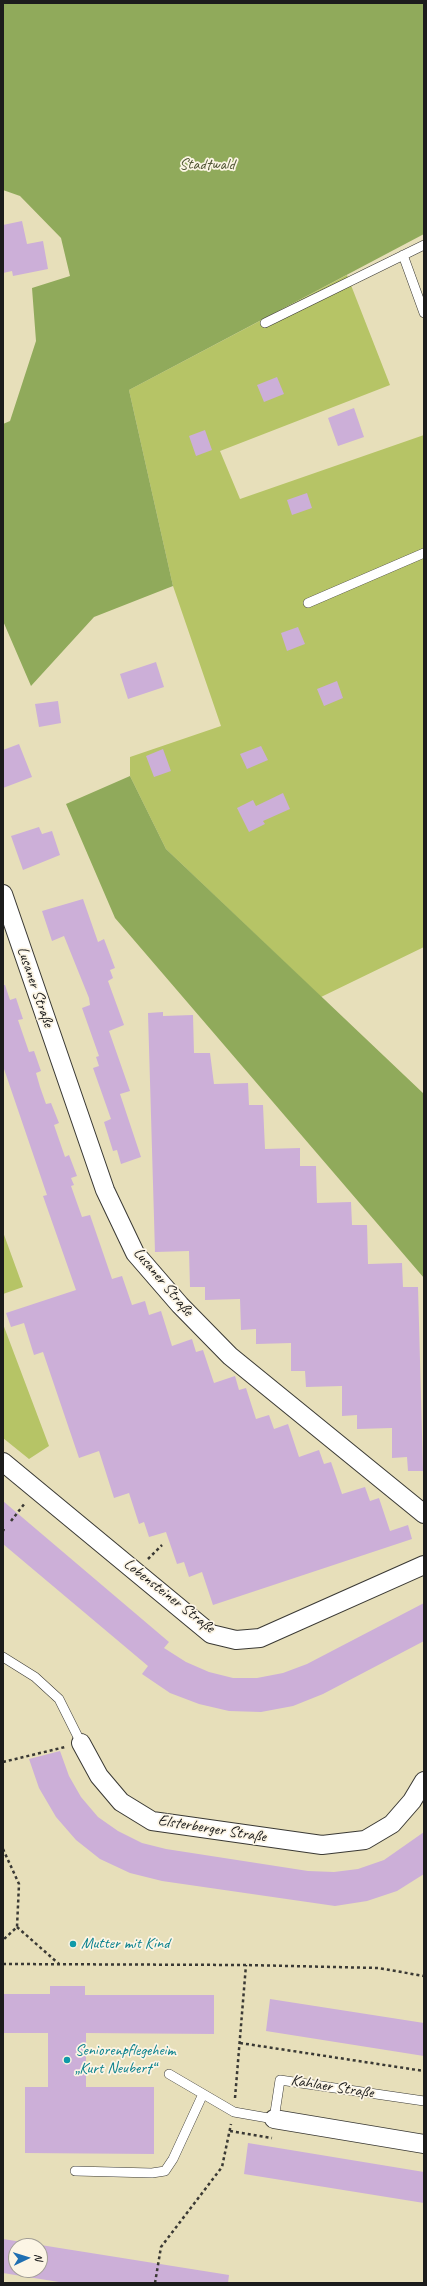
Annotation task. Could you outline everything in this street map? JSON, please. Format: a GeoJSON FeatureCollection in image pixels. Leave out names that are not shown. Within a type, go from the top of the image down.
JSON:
{"type":"FeatureCollection","features":[{"type":"Feature","properties":{"kind":"street","name":"Lusaner Straße"},"geometry":{"type":"LineString","coordinates":[[3,894],[105,1190],[135,1253],[180,1305],[230,1356],[424,1514]]}},
{"type":"Feature","properties":{"kind":"street","name":"Lobensteiner Straße"},"geometry":{"type":"LineString","coordinates":[[3,1462],[211,1634],[236,1640],[260,1638],[424,1565]]}},
{"type":"Feature","properties":{"kind":"street","name":"Elsterberger Straße"},"geometry":{"type":"LineString","coordinates":[[81,1743],[100,1776],[121,1802],[152,1821],[322,1845],[365,1840],[392,1824],[412,1801],[424,1782]]}},
{"type":"Feature","properties":{"kind":"street"},"geometry":{"type":"LineString","coordinates":[[274,2119],[424,2144]]}},
{"type":"Feature","properties":{"kind":"lane"},"geometry":{"type":"LineString","coordinates":[[265,323],[424,245]]}},
{"type":"Feature","properties":{"kind":"lane"},"geometry":{"type":"LineString","coordinates":[[403,255],[424,313]]}},
{"type":"Feature","properties":{"kind":"lane"},"geometry":{"type":"LineString","coordinates":[[308,602],[424,553]]}},
{"type":"Feature","properties":{"kind":"lane","name":"Elsterberger Straße"},"geometry":{"type":"LineString","coordinates":[[3,1657],[35,1677],[59,1700],[81,1743]]}},
{"type":"Feature","properties":{"kind":"lane"},"geometry":{"type":"LineString","coordinates":[[169,2074],[234,2112],[274,2119]]}},
{"type":"Feature","properties":{"kind":"lane","name":"Kahlaer Straße"},"geometry":{"type":"LineString","coordinates":[[274,2119],[280,2080],[424,2101]]}},
{"type":"Feature","properties":{"kind":"lane"},"geometry":{"type":"LineString","coordinates":[[75,2171],[165,2171],[173,2159],[203,2094]]}},
{"type":"Feature","properties":{"kind":"path"},"geometry":{"type":"LineString","coordinates":[[149,1559],[162,1545]]}},
{"type":"Feature","properties":{"kind":"path"},"geometry":{"type":"LineString","coordinates":[[3,1762],[81,1743]]}},
{"type":"Feature","properties":{"kind":"path"},"geometry":{"type":"LineString","coordinates":[[3,1849],[19,1884],[17,1927],[3,1940]]}},
{"type":"Feature","properties":{"kind":"path"},"geometry":{"type":"LineString","coordinates":[[17,1927],[59,1964]]}},
{"type":"Feature","properties":{"kind":"path"},"geometry":{"type":"LineString","coordinates":[[3,1964],[246,1965],[378,1968],[424,1976]]}},
{"type":"Feature","properties":{"kind":"path"},"geometry":{"type":"LineString","coordinates":[[155,2283],[161,2247],[222,2167],[234,2112],[246,1965]]}},
{"type":"Feature","properties":{"kind":"path"},"geometry":{"type":"LineString","coordinates":[[240,2043],[424,2071]]}},
{"type":"Feature","properties":{"kind":"green space","name":"Stadtwald"},"geometry":{"type":"Polygon","coordinates":[[[3,3],[424,3],[424,234],[129,390],[173,586],[94,617],[31,686],[3,621],[3,424],[10,421],[36,341],[32,288],[70,276],[61,238],[20,196],[3,190],[3,3]]]}},
{"type":"Feature","properties":{"kind":"green space"},"geometry":{"type":"Polygon","coordinates":[[[347,275],[390,385],[220,451],[240,499],[424,435],[424,947],[321,997],[166,849],[130,776],[130,757],[221,726],[173,586],[129,390],[347,275]]]}},
{"type":"Feature","properties":{"kind":"green space"},"geometry":{"type":"Polygon","coordinates":[[[130,776],[166,849],[424,1094],[424,1278],[115,918],[66,804],[130,776]]]}},
{"type":"Feature","properties":{"kind":"green space"},"geometry":{"type":"Polygon","coordinates":[[[3,1232],[23,1287],[3,1294],[3,1232]]]}},
{"type":"Feature","properties":{"kind":"green space"},"geometry":{"type":"Polygon","coordinates":[[[3,1324],[49,1446],[29,1459],[3,1438],[3,1324]]]}},
{"type":"Feature","properties":{"kind":"building"},"geometry":{"type":"Polygon","coordinates":[[[22,221],[27,244],[43,241],[48,269],[13,276],[12,271],[3,273],[3,225],[22,221]]]}},
{"type":"Feature","properties":{"kind":"building"},"geometry":{"type":"Polygon","coordinates":[[[277,377],[284,394],[264,402],[257,385],[277,377]]]}},
{"type":"Feature","properties":{"kind":"building"},"geometry":{"type":"Polygon","coordinates":[[[354,408],[364,437],[338,446],[328,418],[354,408]]]}},
{"type":"Feature","properties":{"kind":"building"},"geometry":{"type":"Polygon","coordinates":[[[205,430],[212,450],[196,456],[189,436],[205,430]]]}},
{"type":"Feature","properties":{"kind":"building"},"geometry":{"type":"Polygon","coordinates":[[[307,493],[312,508],[292,515],[287,500],[307,493]]]}},
{"type":"Feature","properties":{"kind":"building"},"geometry":{"type":"Polygon","coordinates":[[[298,627],[305,644],[287,651],[281,633],[298,627]]]}},
{"type":"Feature","properties":{"kind":"building"},"geometry":{"type":"Polygon","coordinates":[[[156,662],[164,687],[128,699],[120,674],[156,662]]]}},
{"type":"Feature","properties":{"kind":"building"},"geometry":{"type":"Polygon","coordinates":[[[337,681],[343,698],[324,706],[317,689],[337,681]]]}},
{"type":"Feature","properties":{"kind":"building"},"geometry":{"type":"Polygon","coordinates":[[[58,701],[61,723],[39,727],[35,704],[58,701]]]}},
{"type":"Feature","properties":{"kind":"building"},"geometry":{"type":"Polygon","coordinates":[[[19,744],[32,777],[3,788],[3,750],[19,744]]]}},
{"type":"Feature","properties":{"kind":"building"},"geometry":{"type":"Polygon","coordinates":[[[261,746],[268,760],[247,769],[240,754],[261,746]]]}},
{"type":"Feature","properties":{"kind":"building"},"geometry":{"type":"Polygon","coordinates":[[[163,749],[171,771],[154,777],[146,756],[163,749]]]}},
{"type":"Feature","properties":{"kind":"building"},"geometry":{"type":"Polygon","coordinates":[[[283,793],[290,809],[263,821],[265,824],[249,832],[237,808],[253,800],[256,806],[283,793]]]}},
{"type":"Feature","properties":{"kind":"building"},"geometry":{"type":"Polygon","coordinates":[[[39,827],[42,834],[52,831],[60,855],[23,870],[11,836],[39,827]]]}},
{"type":"Feature","properties":{"kind":"building"},"geometry":{"type":"Polygon","coordinates":[[[83,899],[98,942],[104,939],[115,968],[110,970],[113,978],[108,981],[124,1025],[109,1031],[130,1091],[120,1094],[141,1157],[121,1164],[117,1150],[113,1151],[104,1122],[111,1119],[93,1068],[99,1066],[96,1057],[99,1056],[82,1008],[90,1005],[89,998],[64,936],[52,941],[42,911],[83,899]]]}},
{"type":"Feature","properties":{"kind":"building"},"geometry":{"type":"Polygon","coordinates":[[[3,985],[5,985],[10,1000],[16,998],[23,1019],[18,1020],[29,1052],[34,1051],[41,1071],[36,1073],[40,1087],[46,1104],[51,1103],[59,1123],[54,1125],[65,1157],[69,1155],[77,1176],[71,1178],[74,1185],[71,1186],[82,1217],[90,1215],[112,1279],[122,1276],[132,1305],[145,1301],[149,1315],[161,1311],[172,1346],[192,1339],[196,1352],[203,1350],[214,1383],[235,1376],[239,1390],[246,1388],[256,1419],[269,1415],[274,1429],[288,1424],[299,1457],[319,1450],[324,1464],[331,1462],[342,1494],[365,1487],[370,1501],[379,1498],[390,1531],[408,1525],[412,1539],[213,1605],[202,1572],[189,1577],[184,1562],[177,1564],[166,1532],[149,1537],[144,1522],[139,1524],[129,1493],[114,1498],[99,1451],[79,1458],[43,1352],[34,1355],[24,1323],[11,1327],[6,1313],[76,1290],[43,1196],[47,1195],[3,1066],[3,985]]]}},
{"type":"Feature","properties":{"kind":"building"},"geometry":{"type":"Polygon","coordinates":[[[163,1012],[163,1016],[193,1015],[194,1053],[210,1053],[214,1084],[248,1083],[249,1105],[263,1105],[265,1149],[300,1148],[300,1166],[316,1166],[317,1203],[351,1202],[352,1225],[367,1225],[368,1264],[402,1263],[403,1287],[418,1287],[423,1471],[408,1471],[407,1457],[392,1458],[392,1428],[357,1429],[357,1415],[342,1416],[342,1386],[306,1387],[305,1371],[291,1371],[291,1343],[256,1344],[256,1329],[241,1330],[240,1299],[205,1300],[205,1287],[190,1287],[189,1251],[155,1252],[148,1013],[163,1012]]]}},
{"type":"Feature","properties":{"kind":"building"},"geometry":{"type":"Polygon","coordinates":[[[3,1501],[169,1642],[164,1648],[186,1662],[209,1672],[233,1678],[257,1678],[283,1673],[307,1664],[424,1603],[424,1641],[323,1694],[293,1706],[261,1712],[229,1711],[199,1704],[170,1693],[142,1674],[148,1666],[3,1544],[3,1501]]]}},
{"type":"Feature","properties":{"kind":"building"},"geometry":{"type":"Polygon","coordinates":[[[60,1751],[69,1776],[81,1797],[98,1817],[118,1831],[142,1843],[166,1849],[308,1871],[334,1872],[358,1869],[384,1860],[424,1832],[424,1874],[397,1891],[367,1901],[335,1906],[162,1881],[130,1873],[100,1859],[76,1840],[56,1817],[39,1788],[29,1759],[60,1751]]]}},
{"type":"Feature","properties":{"kind":"building","name":"Seniorenpflegeheim „Kurt Neubert“"},"geometry":{"type":"Polygon","coordinates":[[[50,1986],[85,1986],[85,1995],[214,1995],[214,2034],[86,2033],[86,2087],[154,2087],[154,2154],[25,2153],[25,2087],[48,2087],[48,2033],[3,2033],[3,1994],[50,1994],[50,1986]]]}},
{"type":"Feature","properties":{"kind":"building"},"geometry":{"type":"Polygon","coordinates":[[[270,1999],[424,2023],[424,2056],[266,2031],[270,1999]]]}},
{"type":"Feature","properties":{"kind":"building"},"geometry":{"type":"Polygon","coordinates":[[[248,2143],[424,2172],[424,2203],[244,2174],[248,2143]]]}},
{"type":"Feature","properties":{"kind":"building"},"geometry":{"type":"Polygon","coordinates":[[[3,2239],[8,2240],[8,2274],[3,2273],[3,2239]]]}},
{"type":"Feature","properties":{"kind":"building"},"geometry":{"type":"Polygon","coordinates":[[[48,2246],[229,2275],[228,2283],[65,2283],[34,2278],[48,2278],[48,2246]]]}},
{"type":"Feature","properties":{"kind":"place","name":"Mutter mit Kind"},"geometry":{"type":"Point","coordinates":[73,1944]}},
{"type":"Feature","properties":{"kind":"place","name":"Seniorenpflegeheim „Kurt Neubert“"},"geometry":{"type":"Point","coordinates":[67,2060]}}]}
